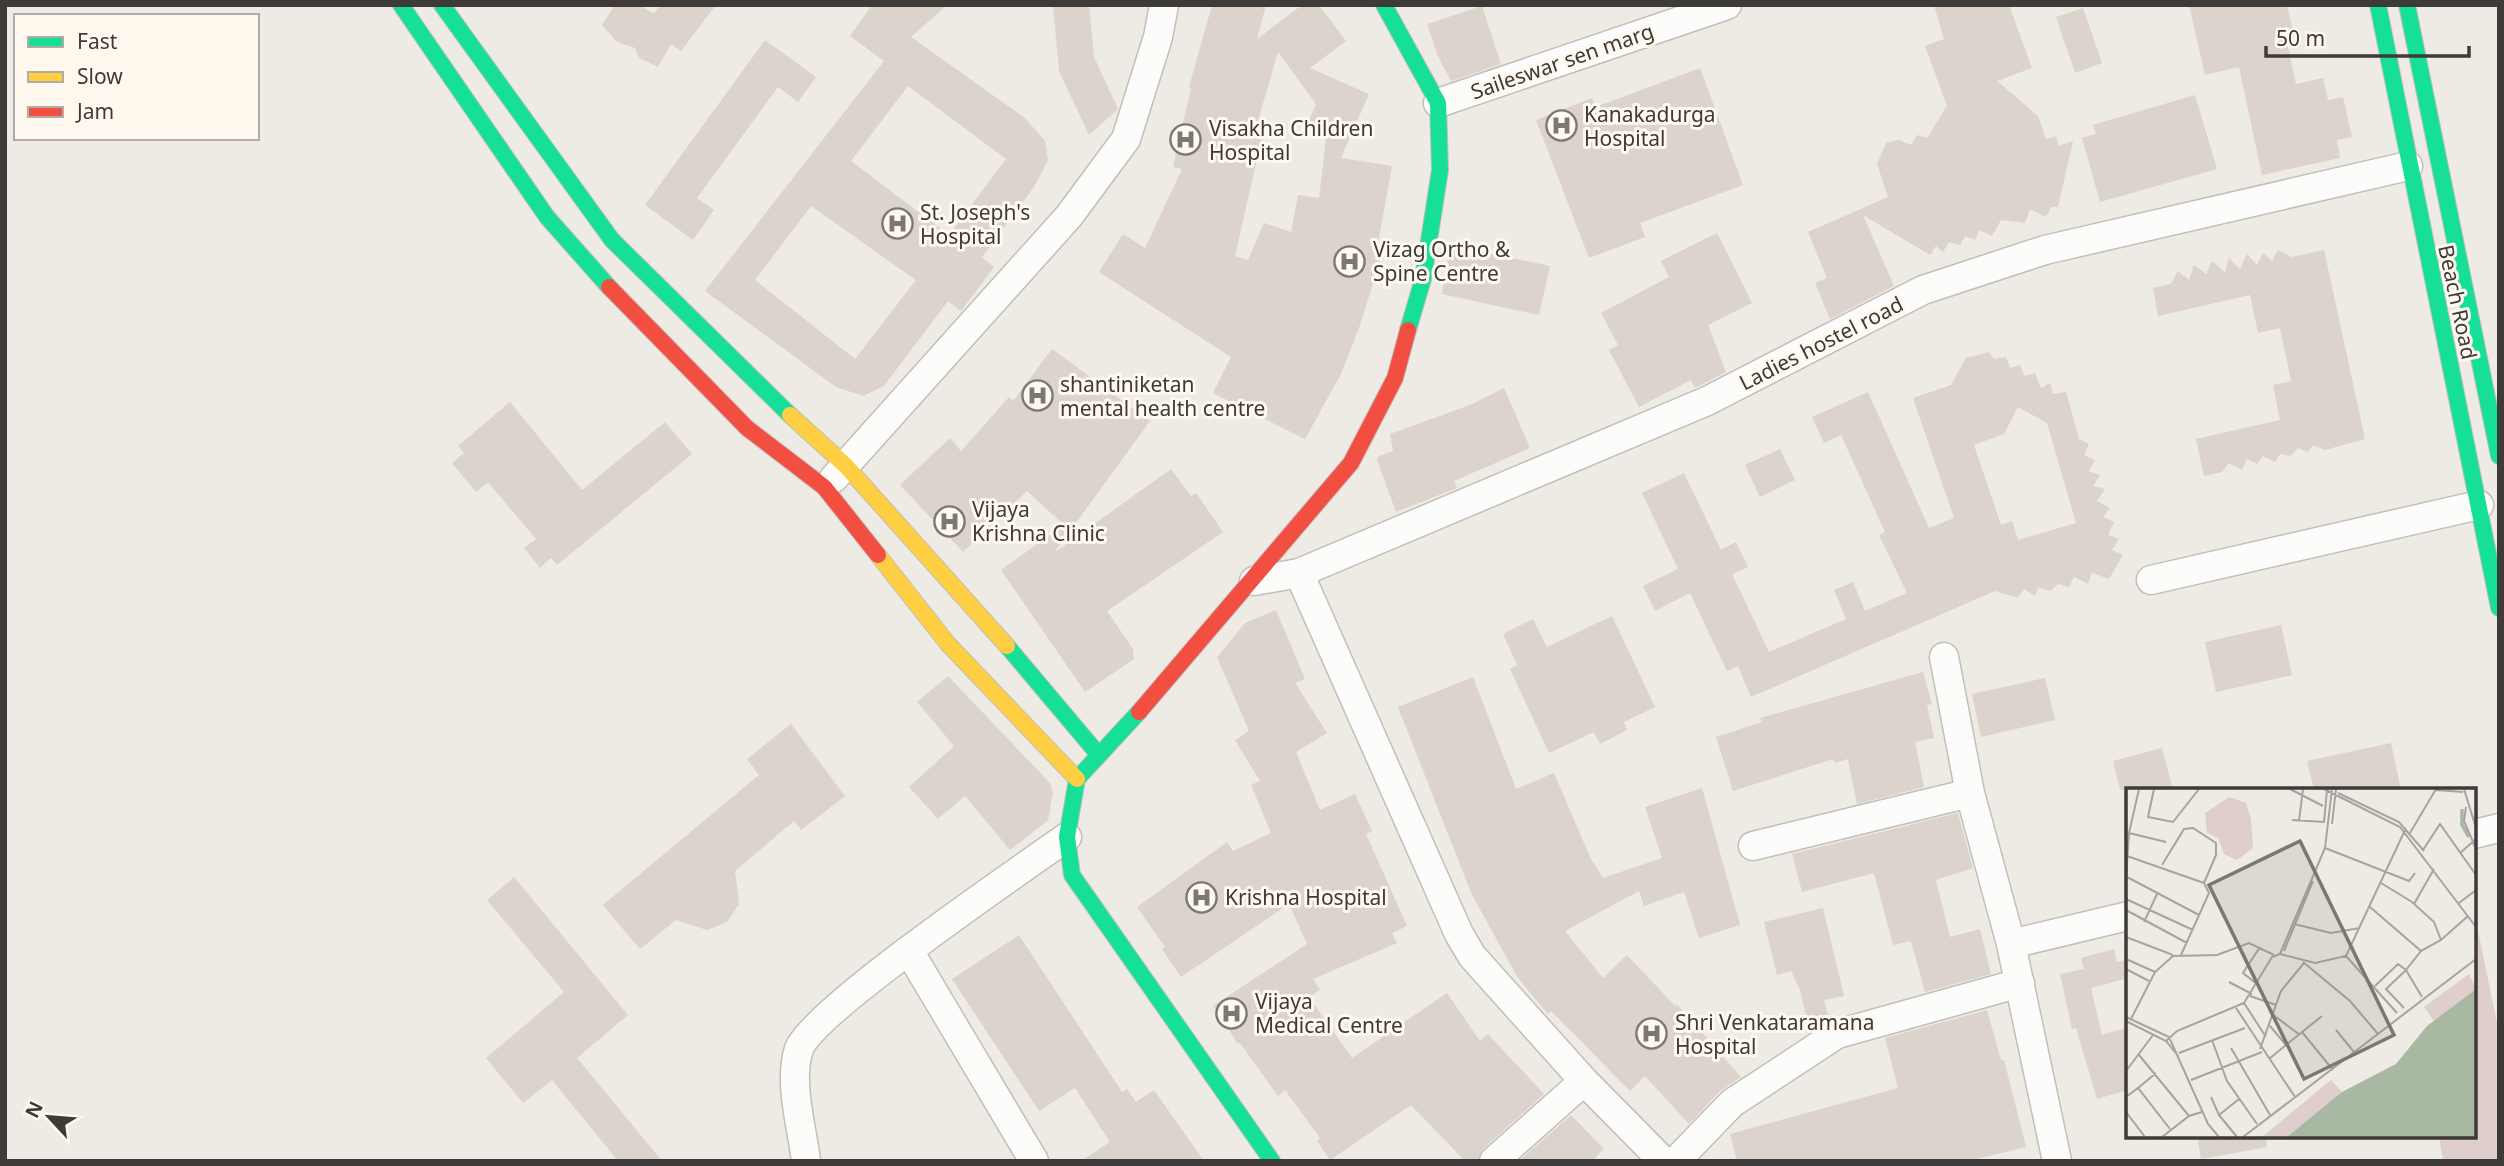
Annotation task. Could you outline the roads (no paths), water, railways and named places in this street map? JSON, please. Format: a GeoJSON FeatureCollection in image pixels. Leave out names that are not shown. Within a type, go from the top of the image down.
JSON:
{"type":"FeatureCollection","features":[{"type":"Feature","properties":{"kind":"street"},"geometry":{"type":"LineString","coordinates":[[401,5],[547,217],[586,264],[747,428],[824,487],[948,644],[1077,779]]}},
{"type":"Feature","properties":{"kind":"street"},"geometry":{"type":"LineString","coordinates":[[442,5],[612,240],[827,451],[846,466],[940,568],[1098,754]]}},
{"type":"Feature","properties":{"kind":"street"},"geometry":{"type":"LineString","coordinates":[[824,487],[846,466],[1069,216],[1126,139],[1158,37],[1164,5]]}},
{"type":"Feature","properties":{"kind":"street"},"geometry":{"type":"LineString","coordinates":[[1272,1161],[1072,875],[1067,837],[1077,779],[1168,680],[1351,463],[1395,378],[1423,279],[1440,170],[1438,103],[1391,13],[1384,5]]}},
{"type":"Feature","properties":{"kind":"street","name":"Saileswar sen marg"},"geometry":{"type":"LineString","coordinates":[[1438,103],[1727,5]]}},
{"type":"Feature","properties":{"kind":"street","name":"Beach Road"},"geometry":{"type":"LineString","coordinates":[[2378,5],[2408,166],[2499,608]]}},
{"type":"Feature","properties":{"kind":"street","name":"Beach Road"},"geometry":{"type":"LineString","coordinates":[[2407,5],[2499,456]]}},
{"type":"Feature","properties":{"kind":"street","name":"Ladies hostel road"},"geometry":{"type":"LineString","coordinates":[[1254,580],[1299,573],[1707,401],[1923,290],[2045,250],[2408,166]]}},
{"type":"Feature","properties":{"kind":"street"},"geometry":{"type":"LineString","coordinates":[[586,264],[612,240]]}},
{"type":"Feature","properties":{"kind":"street"},"geometry":{"type":"LineString","coordinates":[[2151,580],[2479,505]]}},
{"type":"Feature","properties":{"kind":"street"},"geometry":{"type":"LineString","coordinates":[[1299,573],[1459,934],[1472,956],[1584,1081],[1663,1161]]}},
{"type":"Feature","properties":{"kind":"street"},"geometry":{"type":"LineString","coordinates":[[1944,657],[1970,793],[2011,944],[2057,1161]]}},
{"type":"Feature","properties":{"kind":"street"},"geometry":{"type":"LineString","coordinates":[[1753,846],[1970,793]]}},
{"type":"Feature","properties":{"kind":"street"},"geometry":{"type":"LineString","coordinates":[[2476,834],[2499,828]]}},
{"type":"Feature","properties":{"kind":"street"},"geometry":{"type":"LineString","coordinates":[[806,1161],[795,1072],[800,1047],[816,1026],[909,951],[1067,837]]}},
{"type":"Feature","properties":{"kind":"street"},"geometry":{"type":"LineString","coordinates":[[2011,944],[2126,916]]}},
{"type":"Feature","properties":{"kind":"street"},"geometry":{"type":"LineString","coordinates":[[909,951],[1034,1161]]}},
{"type":"Feature","properties":{"kind":"street"},"geometry":{"type":"LineString","coordinates":[[1676,1161],[1732,1103],[1837,1034],[2020,984]]}},
{"type":"Feature","properties":{"kind":"street"},"geometry":{"type":"LineString","coordinates":[[1494,1161],[1584,1081]]}},
{"type":"Feature","properties":{"kind":"place","name":"Kanakadurga Hospital"},"geometry":{"type":"Point","coordinates":[1561,126]}},
{"type":"Feature","properties":{"kind":"place","name":"Visakha Children Hospital"},"geometry":{"type":"Point","coordinates":[1186,140]}},
{"type":"Feature","properties":{"kind":"place","name":"St. Joseph's Hospital"},"geometry":{"type":"Point","coordinates":[897,224]}},
{"type":"Feature","properties":{"kind":"place","name":"Vizag Ortho & Spine Centre"},"geometry":{"type":"Point","coordinates":[1350,261]}},
{"type":"Feature","properties":{"kind":"place","name":"shantiniketan mental health centre"},"geometry":{"type":"Point","coordinates":[1037,396]}},
{"type":"Feature","properties":{"kind":"place","name":"Vijaya Krishna Clinic"},"geometry":{"type":"Point","coordinates":[949,521]}},
{"type":"Feature","properties":{"kind":"place","name":"Krishna Hospital"},"geometry":{"type":"Point","coordinates":[1202,897]}},
{"type":"Feature","properties":{"kind":"place","name":"Vijaya Medical Centre"},"geometry":{"type":"Point","coordinates":[1232,1013]}},
{"type":"Feature","properties":{"kind":"place","name":"Shri Venkataramana Hospital"},"geometry":{"type":"Point","coordinates":[1652,1034]}}]}
